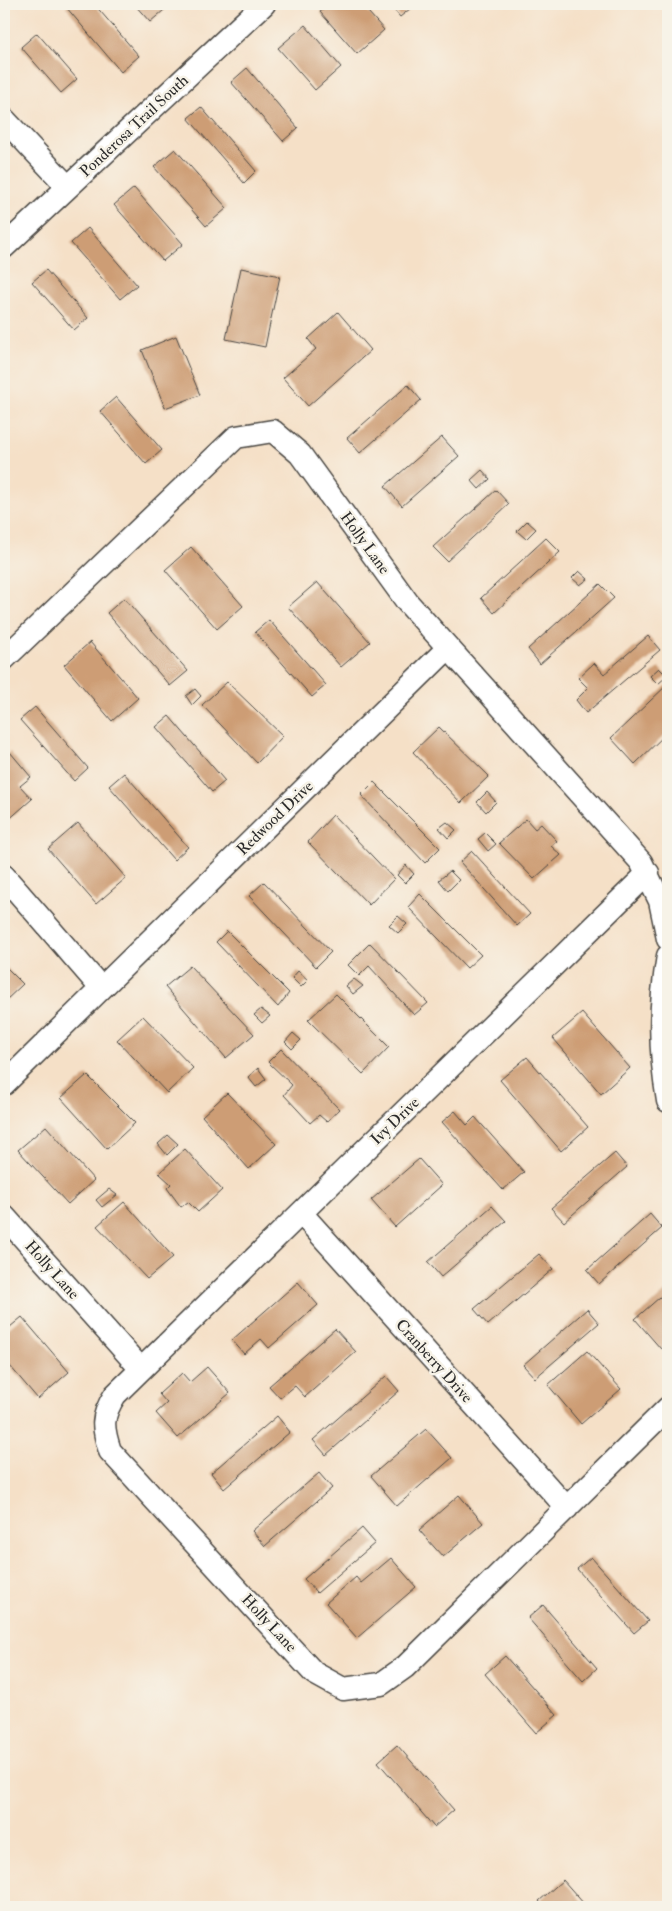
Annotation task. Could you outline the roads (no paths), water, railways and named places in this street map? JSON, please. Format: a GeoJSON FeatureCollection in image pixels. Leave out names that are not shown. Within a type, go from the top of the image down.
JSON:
{"type":"FeatureCollection","features":[{"type":"Feature","properties":{"kind":"street","name":"Ponderosa Trail South"},"geometry":{"type":"LineString","coordinates":[[4,247],[264,4]]}},
{"type":"Feature","properties":{"kind":"street"},"geometry":{"type":"LineString","coordinates":[[4,119],[68,188]]}},
{"type":"Feature","properties":{"kind":"street","name":"Holly Lane"},"geometry":{"type":"LineString","coordinates":[[4,658],[236,437],[273,431],[300,454],[408,604],[641,862],[660,901],[668,939]]}},
{"type":"Feature","properties":{"kind":"street","name":"Redwood Drive"},"geometry":{"type":"LineString","coordinates":[[101,988],[448,648]]}},
{"type":"Feature","properties":{"kind":"street","name":"Ivy Drive"},"geometry":{"type":"LineString","coordinates":[[141,1369],[648,873]]}},
{"type":"Feature","properties":{"kind":"street"},"geometry":{"type":"LineString","coordinates":[[4,876],[101,988],[4,1084]]}},
{"type":"Feature","properties":{"kind":"street"},"geometry":{"type":"LineString","coordinates":[[668,956],[662,994],[660,1036],[662,1068],[668,1101]]}},
{"type":"Feature","properties":{"kind":"street","name":"Cranberry Drive"},"geometry":{"type":"LineString","coordinates":[[301,1213],[567,1508]]}},
{"type":"Feature","properties":{"kind":"street","name":"Holly Lane"},"geometry":{"type":"LineString","coordinates":[[4,1216],[141,1369],[115,1395],[106,1409],[103,1432],[110,1451],[314,1673],[343,1689],[381,1684],[405,1667],[668,1408]]}}]}
